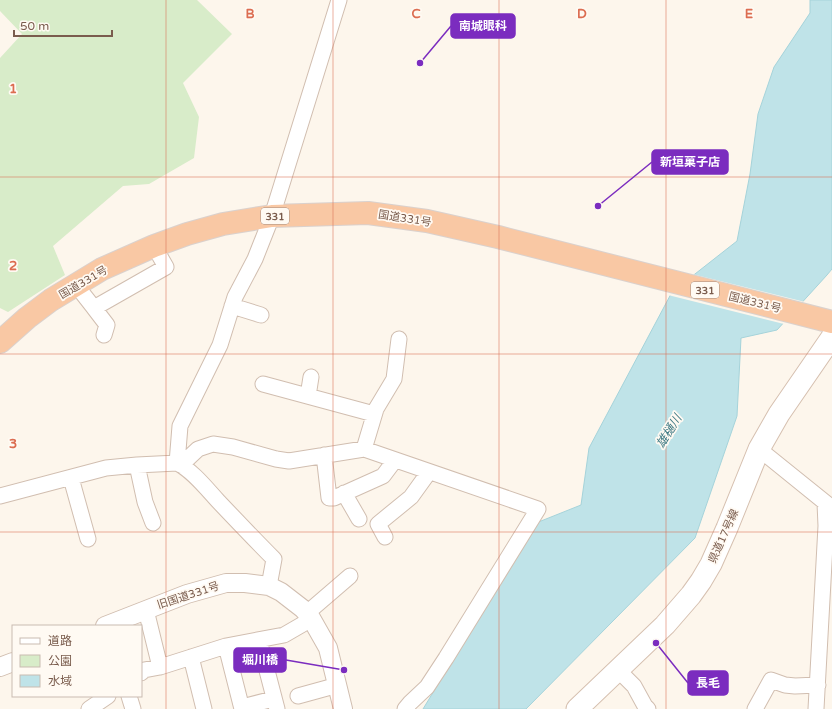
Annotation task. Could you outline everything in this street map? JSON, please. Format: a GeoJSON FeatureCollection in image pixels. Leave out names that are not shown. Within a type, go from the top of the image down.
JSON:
{"type":"FeatureCollection","features":[{"type":"Feature","properties":{"kind":"highway","name":"国道331号"},"geometry":{"type":"LineString","coordinates":[[0,342],[27,318],[51,300],[76,285],[102,270],[154,246],[187,234],[223,224],[272,216],[368,213],[427,221],[498,237],[832,322]]}},
{"type":"Feature","properties":{"kind":"main road","name":"県道17号線"},"geometry":{"type":"LineString","coordinates":[[577,709],[665,626],[701,581],[711,564],[727,528],[759,449],[779,414],[832,337]]}},
{"type":"Feature","properties":{"kind":"street"},"geometry":{"type":"LineString","coordinates":[[179,464],[180,426],[220,344],[235,297],[255,259],[272,216],[339,0]]}},
{"type":"Feature","properties":{"kind":"street"},"geometry":{"type":"LineString","coordinates":[[94,308],[166,267],[154,246]]}},
{"type":"Feature","properties":{"kind":"street"},"geometry":{"type":"LineString","coordinates":[[76,285],[106,325],[104,335]]}},
{"type":"Feature","properties":{"kind":"street"},"geometry":{"type":"LineString","coordinates":[[232,306],[261,315]]}},
{"type":"Feature","properties":{"kind":"street"},"geometry":{"type":"LineString","coordinates":[[364,449],[376,409],[394,379],[399,339]]}},
{"type":"Feature","properties":{"kind":"street"},"geometry":{"type":"LineString","coordinates":[[308,396],[311,377]]}},
{"type":"Feature","properties":{"kind":"street"},"geometry":{"type":"LineString","coordinates":[[263,384],[374,414]]}},
{"type":"Feature","properties":{"kind":"street"},"geometry":{"type":"LineString","coordinates":[[0,496],[106,468],[137,465],[179,464],[198,449],[213,444],[233,447],[276,459],[289,461],[364,449],[538,509],[427,687],[405,709]]}},
{"type":"Feature","properties":{"kind":"street"},"geometry":{"type":"LineString","coordinates":[[759,449],[828,505],[826,526],[827,605],[816,709]]}},
{"type":"Feature","properties":{"kind":"street"},"geometry":{"type":"LineString","coordinates":[[324,455],[329,498],[334,498],[383,476],[395,460]]}},
{"type":"Feature","properties":{"kind":"street"},"geometry":{"type":"LineString","coordinates":[[179,464],[199,481],[274,560],[269,586]]}},
{"type":"Feature","properties":{"kind":"street"},"geometry":{"type":"LineString","coordinates":[[137,465],[145,502],[153,523]]}},
{"type":"Feature","properties":{"kind":"street"},"geometry":{"type":"LineString","coordinates":[[385,537],[378,524],[411,497],[429,472]]}},
{"type":"Feature","properties":{"kind":"street"},"geometry":{"type":"LineString","coordinates":[[71,478],[88,539]]}},
{"type":"Feature","properties":{"kind":"street"},"geometry":{"type":"LineString","coordinates":[[344,493],[359,519]]}},
{"type":"Feature","properties":{"kind":"street"},"geometry":{"type":"LineString","coordinates":[[142,672],[144,670],[160,667],[226,646],[284,635],[303,624],[309,615],[350,576]]}},
{"type":"Feature","properties":{"kind":"street","name":"旧国道331号"},"geometry":{"type":"LineString","coordinates":[[108,625],[187,594],[226,583],[245,583],[269,586],[281,592],[309,615],[328,648],[343,709]]}},
{"type":"Feature","properties":{"kind":"street"},"geometry":{"type":"LineString","coordinates":[[146,610],[160,667]]}},
{"type":"Feature","properties":{"kind":"street"},"geometry":{"type":"LineString","coordinates":[[226,646],[242,708],[275,704],[259,640]]}},
{"type":"Feature","properties":{"kind":"street"},"geometry":{"type":"LineString","coordinates":[[191,657],[204,709]]}},
{"type":"Feature","properties":{"kind":"street"},"geometry":{"type":"LineString","coordinates":[[0,667],[12,662]]}},
{"type":"Feature","properties":{"kind":"street"},"geometry":{"type":"LineString","coordinates":[[618,670],[634,686],[648,709]]}},
{"type":"Feature","properties":{"kind":"street"},"geometry":{"type":"LineString","coordinates":[[755,709],[771,680],[785,685],[818,685]]}},
{"type":"Feature","properties":{"kind":"street"},"geometry":{"type":"LineString","coordinates":[[298,696],[338,685]]}},
{"type":"Feature","properties":{"kind":"street"},"geometry":{"type":"LineString","coordinates":[[129,697],[133,709]]}},
{"type":"Feature","properties":{"kind":"green space"},"geometry":{"type":"Polygon","coordinates":[[[0,0],[197,0],[232,34],[183,83],[199,117],[194,158],[149,184],[123,186],[53,246],[65,275],[8,312],[0,308],[0,58],[22,34],[0,11],[0,0]]]}},
{"type":"Feature","properties":{"kind":"water","name":"雄樋川"},"geometry":{"type":"Polygon","coordinates":[[[810,0],[832,0],[832,269],[777,330],[741,338],[737,416],[695,538],[526,709],[423,709],[536,523],[581,505],[589,448],[672,292],[737,241],[750,174],[758,114],[774,67],[810,13],[810,0]]]}},
{"type":"Feature","properties":{"kind":"pier"},"geometry":{"type":"Polygon","coordinates":[[[692,274],[805,302],[784,324],[668,295],[670,290],[692,274]]]}},
{"type":"Feature","properties":{"kind":"place","name":"南城眼科"},"geometry":{"type":"Point","coordinates":[420,63]}},
{"type":"Feature","properties":{"kind":"place","name":"新垣菓子店"},"geometry":{"type":"Point","coordinates":[598,206]}},
{"type":"Feature","properties":{"kind":"place","name":"長毛"},"geometry":{"type":"Point","coordinates":[656,643]}},
{"type":"Feature","properties":{"kind":"place","name":"堀川橋"},"geometry":{"type":"Point","coordinates":[344,670]}}]}
